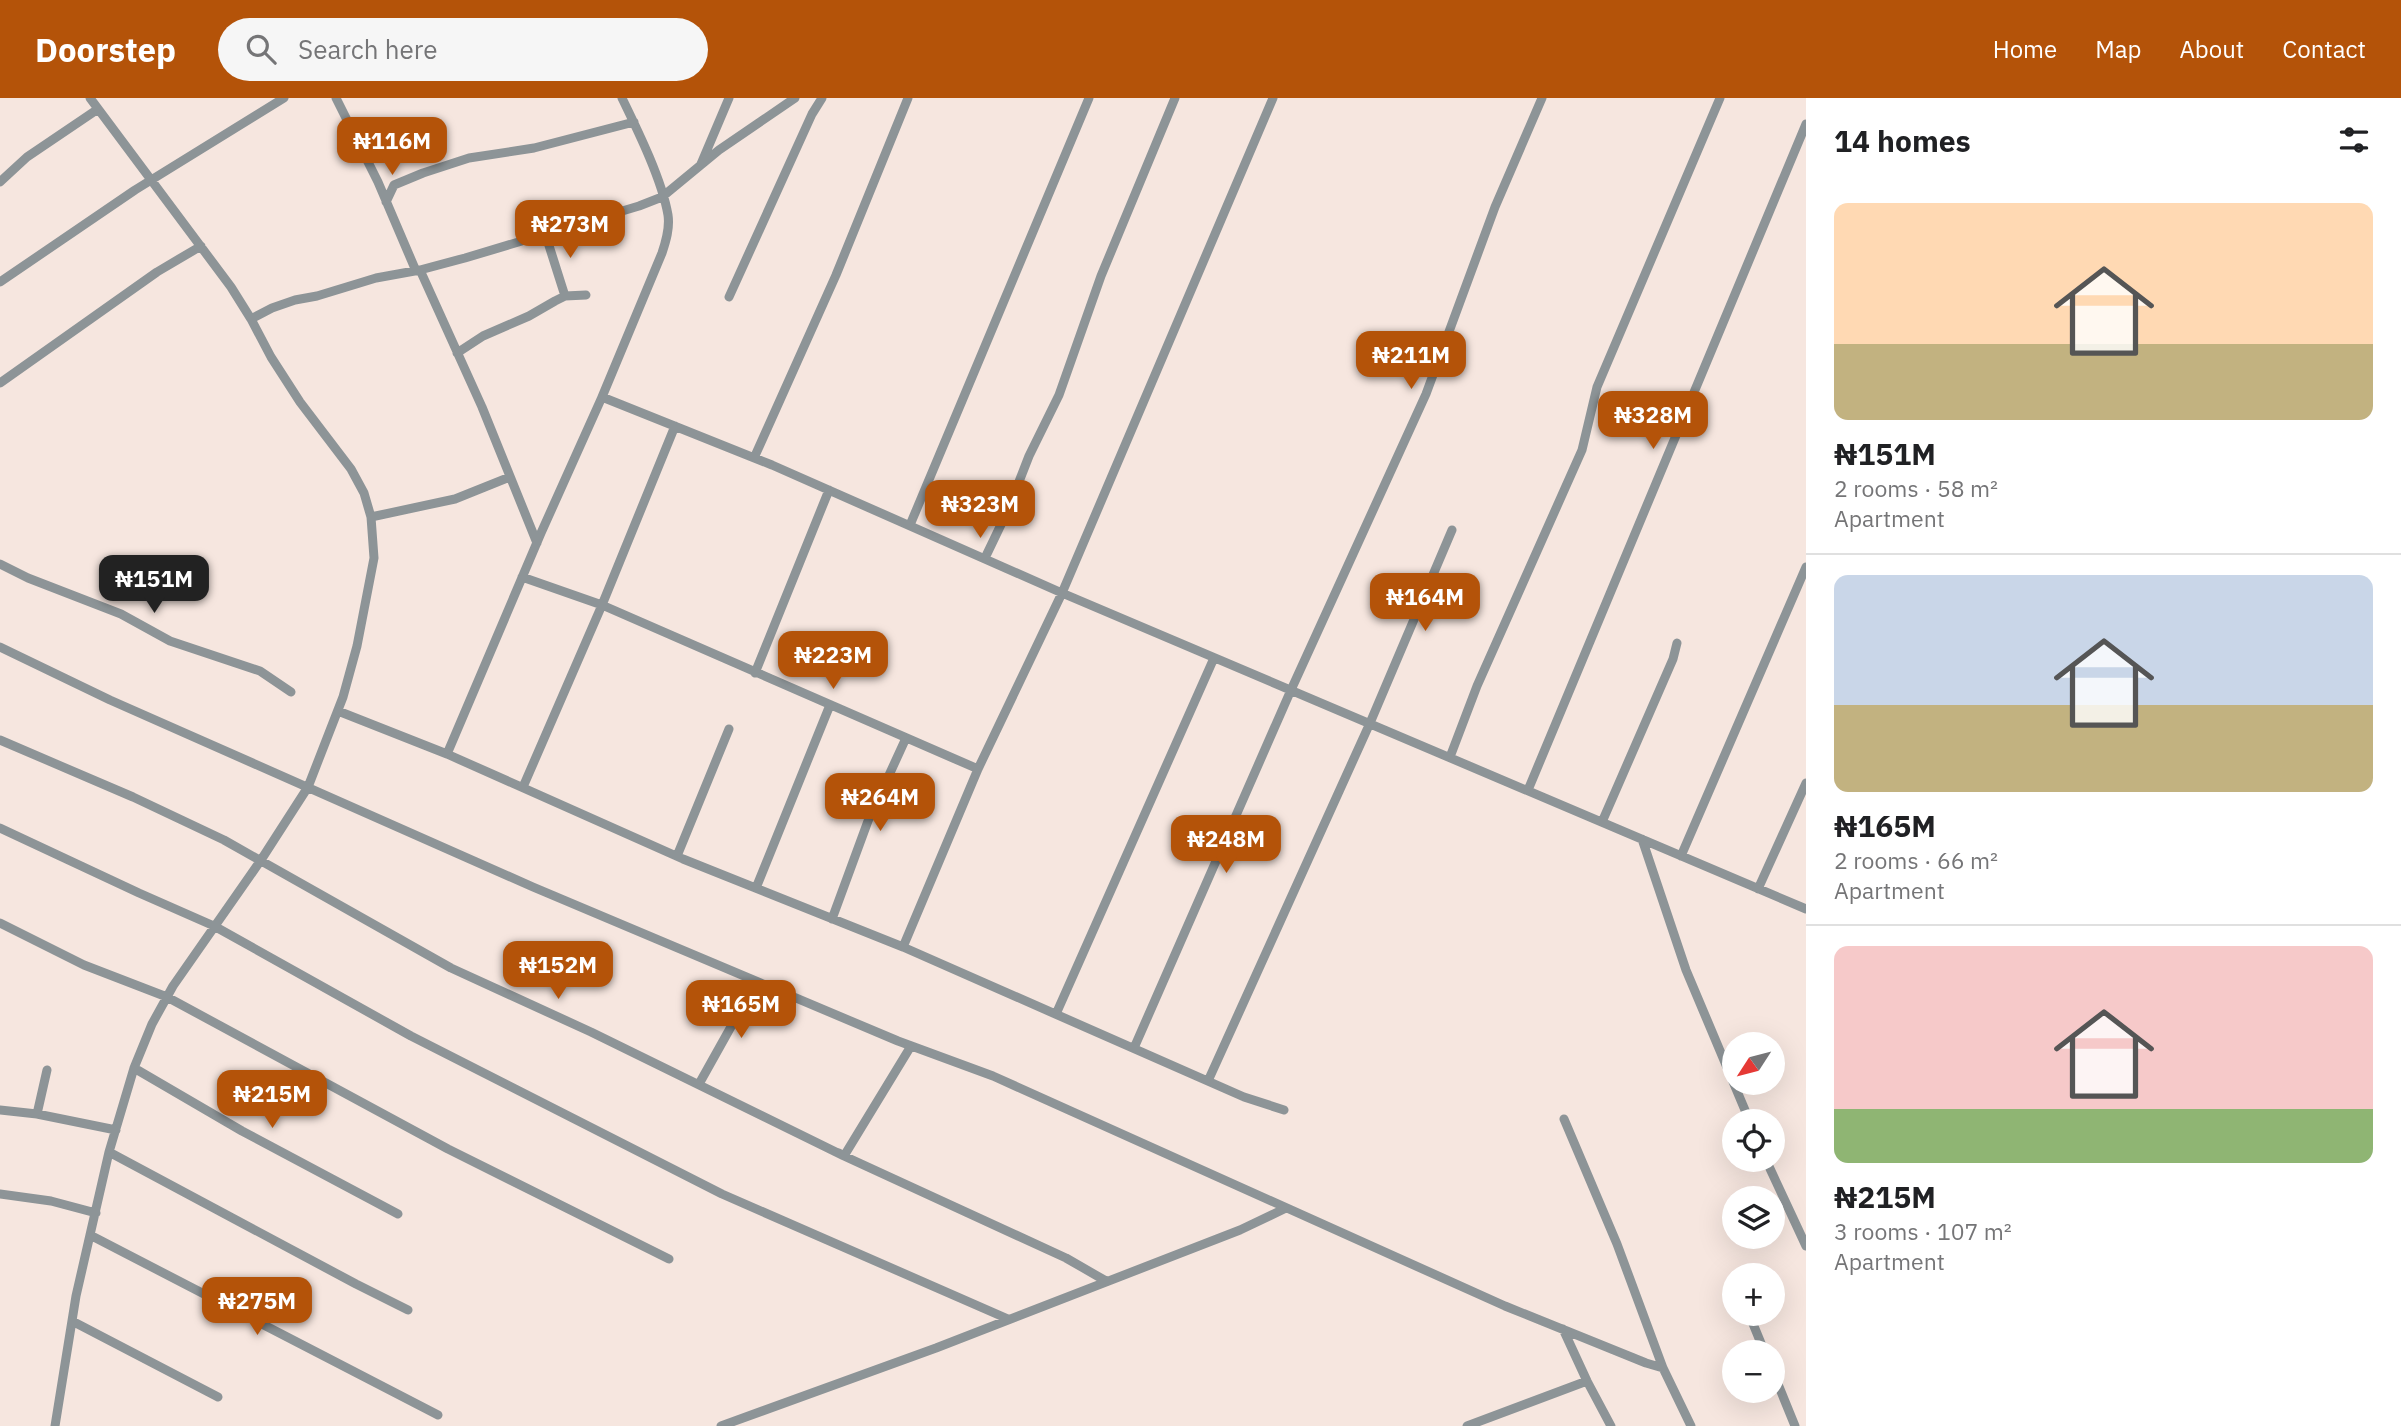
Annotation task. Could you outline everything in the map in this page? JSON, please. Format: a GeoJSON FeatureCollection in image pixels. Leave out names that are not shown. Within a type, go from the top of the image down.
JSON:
{"type":"FeatureCollection","features":[{"type":"Feature","properties":{"kind":"street"},"geometry":{"type":"LineString","coordinates":[[55,1426],[72,1321],[90,1235],[109,1152],[134,1068],[152,1024],[167,997],[308,787],[338,711],[357,646],[374,558],[371,516],[364,493],[351,469],[300,402],[251,319],[201,246],[90,98]]}},
{"type":"Feature","properties":{"kind":"street"},"geometry":{"type":"LineString","coordinates":[[0,282],[152,179],[284,98]]}},
{"type":"Feature","properties":{"kind":"street"},"geometry":{"type":"LineString","coordinates":[[336,98],[363,149],[482,407],[537,543]]}},
{"type":"Feature","properties":{"kind":"street"},"geometry":{"type":"LineString","coordinates":[[447,754],[602,397],[664,246],[668,215],[645,146],[622,98]]}},
{"type":"Feature","properties":{"kind":"street"},"geometry":{"type":"LineString","coordinates":[[700,165],[729,98]]}},
{"type":"Feature","properties":{"kind":"street"},"geometry":{"type":"LineString","coordinates":[[251,319],[295,300],[376,278],[418,270],[662,197],[719,150],[794,98]]}},
{"type":"Feature","properties":{"kind":"street"},"geometry":{"type":"LineString","coordinates":[[729,298],[812,114],[822,98]]}},
{"type":"Feature","properties":{"kind":"street"},"geometry":{"type":"LineString","coordinates":[[754,458],[835,275],[908,98]]}},
{"type":"Feature","properties":{"kind":"street"},"geometry":{"type":"LineString","coordinates":[[910,525],[1089,98]]}},
{"type":"Feature","properties":{"kind":"street"},"geometry":{"type":"LineString","coordinates":[[985,558],[1009,510],[1029,456],[1059,395],[1101,276],[1175,98]]}},
{"type":"Feature","properties":{"kind":"street"},"geometry":{"type":"LineString","coordinates":[[903,947],[978,769],[1062,593],[1273,98]]}},
{"type":"Feature","properties":{"kind":"street"},"geometry":{"type":"LineString","coordinates":[[1134,1048],[1291,690],[1426,394],[1494,207],[1542,98]]}},
{"type":"Feature","properties":{"kind":"street"},"geometry":{"type":"LineString","coordinates":[[1450,757],[1477,686],[1582,450],[1597,387],[1720,98]]}},
{"type":"Feature","properties":{"kind":"street"},"geometry":{"type":"LineString","coordinates":[[0,182],[27,158],[99,109]]}},
{"type":"Feature","properties":{"kind":"street"},"geometry":{"type":"LineString","coordinates":[[386,202],[394,185],[469,158],[534,148],[634,122]]}},
{"type":"Feature","properties":{"kind":"street"},"geometry":{"type":"LineString","coordinates":[[1528,790],[1806,124]]}},
{"type":"Feature","properties":{"kind":"street"},"geometry":{"type":"LineString","coordinates":[[545,233],[565,296]]}},
{"type":"Feature","properties":{"kind":"street"},"geometry":{"type":"LineString","coordinates":[[0,383],[157,272],[201,246]]}},
{"type":"Feature","properties":{"kind":"street"},"geometry":{"type":"LineString","coordinates":[[457,353],[483,336],[529,316],[565,296],[586,295]]}},
{"type":"Feature","properties":{"kind":"street"},"geometry":{"type":"LineString","coordinates":[[602,397],[754,458],[1062,593],[1806,909]]}},
{"type":"Feature","properties":{"kind":"street"},"geometry":{"type":"LineString","coordinates":[[523,787],[675,426]]}},
{"type":"Feature","properties":{"kind":"street"},"geometry":{"type":"LineString","coordinates":[[371,516],[455,499],[510,477]]}},
{"type":"Feature","properties":{"kind":"street"},"geometry":{"type":"LineString","coordinates":[[755,673],[829,490]]}},
{"type":"Feature","properties":{"kind":"street"},"geometry":{"type":"LineString","coordinates":[[1209,1081],[1370,723],[1452,530]]}},
{"type":"Feature","properties":{"kind":"street"},"geometry":{"type":"LineString","coordinates":[[0,564],[28,578],[121,614],[170,641],[260,671],[291,692]]}},
{"type":"Feature","properties":{"kind":"street"},"geometry":{"type":"LineString","coordinates":[[1681,856],[1806,567]]}},
{"type":"Feature","properties":{"kind":"street"},"geometry":{"type":"LineString","coordinates":[[523,577],[601,605],[978,769]]}},
{"type":"Feature","properties":{"kind":"street"},"geometry":{"type":"LineString","coordinates":[[1602,822],[1673,659],[1677,643]]}},
{"type":"Feature","properties":{"kind":"street"},"geometry":{"type":"LineString","coordinates":[[0,647],[110,700],[756,982],[911,1046],[993,1076],[1284,1209],[1563,1329],[1663,1368]]}},
{"type":"Feature","properties":{"kind":"street"},"geometry":{"type":"LineString","coordinates":[[1056,1014],[1214,658]]}},
{"type":"Feature","properties":{"kind":"street"},"geometry":{"type":"LineString","coordinates":[[756,888],[830,705]]}},
{"type":"Feature","properties":{"kind":"street"},"geometry":{"type":"LineString","coordinates":[[338,711],[447,754],[677,856],[903,947],[1209,1081],[1284,1110]]}},
{"type":"Feature","properties":{"kind":"street"},"geometry":{"type":"LineString","coordinates":[[677,856],[729,729]]}},
{"type":"Feature","properties":{"kind":"street"},"geometry":{"type":"LineString","coordinates":[[832,919],[868,821],[906,738]]}},
{"type":"Feature","properties":{"kind":"street"},"geometry":{"type":"LineString","coordinates":[[0,740],[133,797],[261,860],[451,968],[603,1038],[844,1156],[1066,1258],[1106,1281]]}},
{"type":"Feature","properties":{"kind":"street"},"geometry":{"type":"LineString","coordinates":[[1758,889],[1806,783]]}},
{"type":"Feature","properties":{"kind":"street"},"geometry":{"type":"LineString","coordinates":[[0,828],[214,926],[411,1036],[722,1194],[1008,1320]]}},
{"type":"Feature","properties":{"kind":"street"},"geometry":{"type":"LineString","coordinates":[[1642,839],[1686,970],[1745,1109]]}},
{"type":"Feature","properties":{"kind":"street"},"geometry":{"type":"LineString","coordinates":[[0,923],[84,965],[167,997],[448,1149],[669,1259]]}},
{"type":"Feature","properties":{"kind":"street"},"geometry":{"type":"LineString","coordinates":[[699,1084],[756,982]]}},
{"type":"Feature","properties":{"kind":"street"},"geometry":{"type":"LineString","coordinates":[[561,1018],[649,1058],[844,1156]]}},
{"type":"Feature","properties":{"kind":"street"},"geometry":{"type":"LineString","coordinates":[[844,1156],[911,1046]]}},
{"type":"Feature","properties":{"kind":"street"},"geometry":{"type":"LineString","coordinates":[[134,1068],[242,1131],[398,1214]]}},
{"type":"Feature","properties":{"kind":"street"},"geometry":{"type":"LineString","coordinates":[[37,1114],[47,1070]]}},
{"type":"Feature","properties":{"kind":"street"},"geometry":{"type":"LineString","coordinates":[[0,1110],[37,1114],[116,1130]]}},
{"type":"Feature","properties":{"kind":"street"},"geometry":{"type":"LineString","coordinates":[[1564,1119],[1617,1244],[1663,1368],[1691,1426]]}},
{"type":"Feature","properties":{"kind":"street"},"geometry":{"type":"LineString","coordinates":[[109,1152],[408,1310]]}},
{"type":"Feature","properties":{"kind":"street"},"geometry":{"type":"LineString","coordinates":[[1772,1172],[1806,1246]]}},
{"type":"Feature","properties":{"kind":"street"},"geometry":{"type":"LineString","coordinates":[[0,1194],[51,1201],[96,1213]]}},
{"type":"Feature","properties":{"kind":"street"},"geometry":{"type":"LineString","coordinates":[[721,1426],[1008,1320],[1248,1227],[1284,1209]]}},
{"type":"Feature","properties":{"kind":"street"},"geometry":{"type":"LineString","coordinates":[[90,1235],[438,1415]]}},
{"type":"Feature","properties":{"kind":"street"},"geometry":{"type":"LineString","coordinates":[[72,1321],[218,1397]]}},
{"type":"Feature","properties":{"kind":"street"},"geometry":{"type":"LineString","coordinates":[[1563,1329],[1611,1426]]}},
{"type":"Feature","properties":{"kind":"street"},"geometry":{"type":"LineString","coordinates":[[1467,1426],[1587,1381]]}},
{"type":"Feature","properties":{"kind":"street"},"geometry":{"type":"LineString","coordinates":[[1785,1401],[1795,1426]]}}]}
